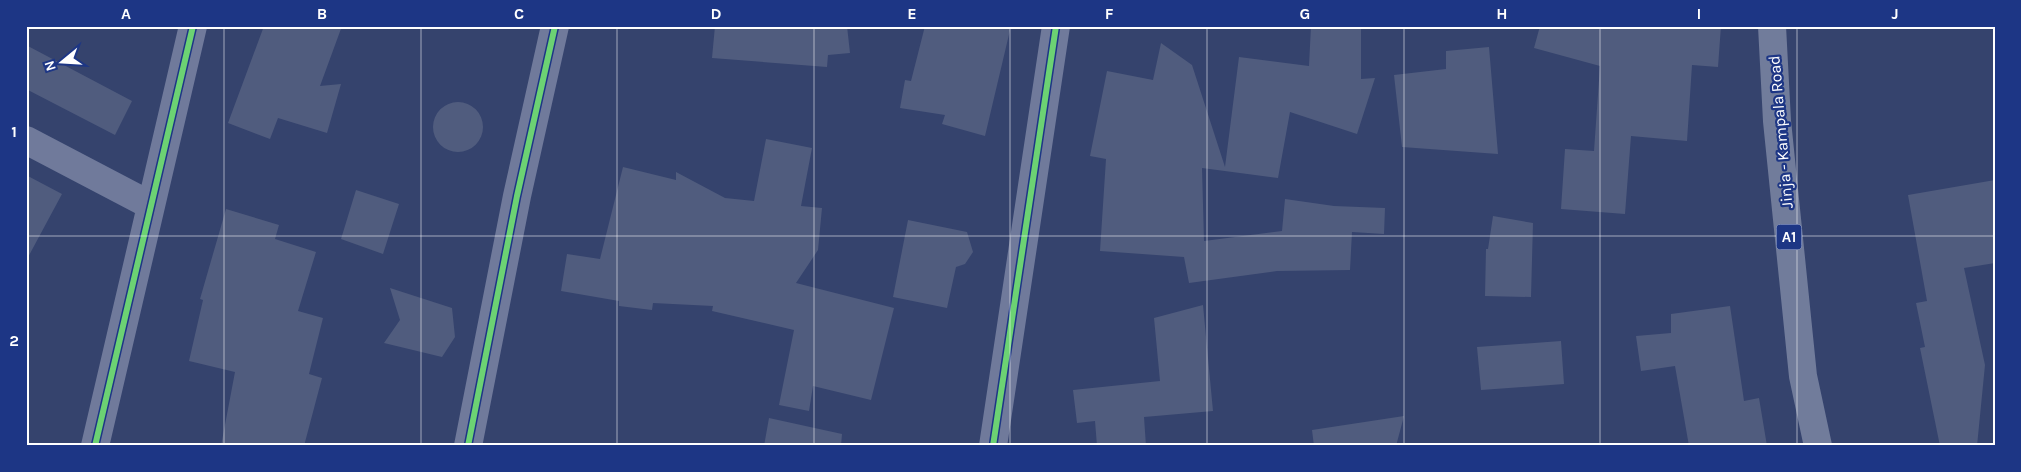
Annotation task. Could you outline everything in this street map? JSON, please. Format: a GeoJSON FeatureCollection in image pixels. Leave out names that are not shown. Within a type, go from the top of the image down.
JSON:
{"type":"FeatureCollection","features":[{"type":"Feature","properties":{"kind":"highway","name":"Jinja - Kampala Road"},"geometry":{"type":"LineString","coordinates":[[1772,26],[1777,121],[1803,376],[1818,446]]}},
{"type":"Feature","properties":{"kind":"street"},"geometry":{"type":"LineString","coordinates":[[94,446],[193,26]]}},
{"type":"Feature","properties":{"kind":"street"},"geometry":{"type":"LineString","coordinates":[[468,446],[517,196],[555,26]]}},
{"type":"Feature","properties":{"kind":"street"},"geometry":{"type":"LineString","coordinates":[[993,446],[1056,26]]}},
{"type":"Feature","properties":{"kind":"street"},"geometry":{"type":"LineString","coordinates":[[26,140],[150,205]]}},
{"type":"Feature","properties":{"kind":"building"},"geometry":{"type":"Polygon","coordinates":[[[264,26],[342,26],[320,86],[341,84],[327,133],[278,118],[270,139],[228,123],[264,26]]]}},
{"type":"Feature","properties":{"kind":"building"},"geometry":{"type":"Polygon","coordinates":[[[715,26],[847,26],[850,53],[828,55],[827,67],[712,58],[715,26]]]}},
{"type":"Feature","properties":{"kind":"building"},"geometry":{"type":"Polygon","coordinates":[[[925,26],[1011,26],[985,136],[942,124],[945,115],[900,108],[905,80],[911,81],[925,26]]]}},
{"type":"Feature","properties":{"kind":"building"},"geometry":{"type":"Polygon","coordinates":[[[1311,26],[1361,26],[1361,79],[1375,78],[1357,134],[1290,112],[1278,178],[1202,168],[1204,241],[1282,231],[1285,199],[1334,206],[1385,208],[1384,234],[1352,232],[1350,270],[1277,271],[1189,283],[1184,257],[1100,251],[1106,159],[1090,156],[1107,71],[1153,80],[1161,43],[1192,65],[1225,167],[1239,57],[1309,66],[1311,26]]]}},
{"type":"Feature","properties":{"kind":"building"},"geometry":{"type":"Polygon","coordinates":[[[1540,26],[1721,26],[1718,67],[1692,65],[1687,141],[1631,136],[1625,214],[1561,209],[1565,149],[1594,151],[1600,66],[1534,48],[1540,26]]]}},
{"type":"Feature","properties":{"kind":"building"},"geometry":{"type":"Polygon","coordinates":[[[26,45],[132,101],[115,135],[26,89],[26,45]]]}},
{"type":"Feature","properties":{"kind":"building"},"geometry":{"type":"Polygon","coordinates":[[[1489,47],[1498,154],[1402,147],[1394,75],[1446,69],[1446,51],[1489,47]]]}},
{"type":"Feature","properties":{"kind":"building"},"geometry":{"type":"Polygon","coordinates":[[[458,102],[467,104],[478,113],[483,127],[481,136],[472,147],[458,152],[449,150],[438,141],[433,127],[435,118],[444,107],[458,102]]]}},
{"type":"Feature","properties":{"kind":"building"},"geometry":{"type":"Polygon","coordinates":[[[766,139],[812,148],[801,206],[822,208],[818,250],[796,283],[894,308],[871,400],[813,386],[809,411],[779,405],[794,330],[712,311],[713,306],[653,303],[652,310],[619,306],[619,301],[561,291],[567,254],[600,259],[623,167],[676,180],[676,172],[725,198],[754,201],[766,139]]]}},
{"type":"Feature","properties":{"kind":"building"},"geometry":{"type":"Polygon","coordinates":[[[26,175],[62,194],[26,261],[26,175]]]}},
{"type":"Feature","properties":{"kind":"building"},"geometry":{"type":"Polygon","coordinates":[[[1995,180],[1995,263],[1964,268],[1985,365],[1977,446],[1940,446],[1920,348],[1925,347],[1916,303],[1927,301],[1908,195],[1995,180]]]}},
{"type":"Feature","properties":{"kind":"building"},"geometry":{"type":"Polygon","coordinates":[[[356,190],[399,204],[383,254],[341,239],[356,190]]]}},
{"type":"Feature","properties":{"kind":"building"},"geometry":{"type":"Polygon","coordinates":[[[226,209],[279,225],[275,239],[316,252],[298,311],[323,318],[309,374],[322,378],[304,446],[221,446],[235,372],[189,361],[203,300],[200,299],[226,209]]]}},
{"type":"Feature","properties":{"kind":"building"},"geometry":{"type":"Polygon","coordinates":[[[1493,216],[1533,223],[1531,297],[1485,296],[1486,249],[1488,249],[1493,216]]]}},
{"type":"Feature","properties":{"kind":"building"},"geometry":{"type":"Polygon","coordinates":[[[908,220],[967,232],[973,252],[965,264],[956,267],[947,308],[893,297],[908,220]]]}},
{"type":"Feature","properties":{"kind":"building"},"geometry":{"type":"Polygon","coordinates":[[[390,288],[452,308],[455,337],[442,357],[384,343],[400,320],[390,288]]]}},
{"type":"Feature","properties":{"kind":"building"},"geometry":{"type":"Polygon","coordinates":[[[1203,305],[1213,411],[1144,417],[1146,446],[1097,446],[1095,421],[1077,423],[1073,390],[1160,381],[1154,318],[1203,305]]]}},
{"type":"Feature","properties":{"kind":"building"},"geometry":{"type":"Polygon","coordinates":[[[1730,306],[1744,401],[1759,398],[1767,446],[1689,446],[1675,366],[1641,371],[1636,336],[1671,333],[1671,314],[1730,306]]]}},
{"type":"Feature","properties":{"kind":"building"},"geometry":{"type":"Polygon","coordinates":[[[1561,341],[1564,384],[1481,390],[1477,347],[1561,341]]]}},
{"type":"Feature","properties":{"kind":"building"},"geometry":{"type":"Polygon","coordinates":[[[1404,416],[1396,446],[1314,446],[1312,430],[1404,416]]]}},
{"type":"Feature","properties":{"kind":"building"},"geometry":{"type":"Polygon","coordinates":[[[769,418],[842,434],[841,446],[764,446],[769,418]]]}},
{"type":"Feature","properties":{"kind":"cycle path"},"geometry":{"type":"LineString","coordinates":[[95,446],[193,26]]}},
{"type":"Feature","properties":{"kind":"cycle path"},"geometry":{"type":"LineString","coordinates":[[468,446],[517,196],[555,26]]}},
{"type":"Feature","properties":{"kind":"cycle path"},"geometry":{"type":"LineString","coordinates":[[993,446],[1056,26]]}}]}
